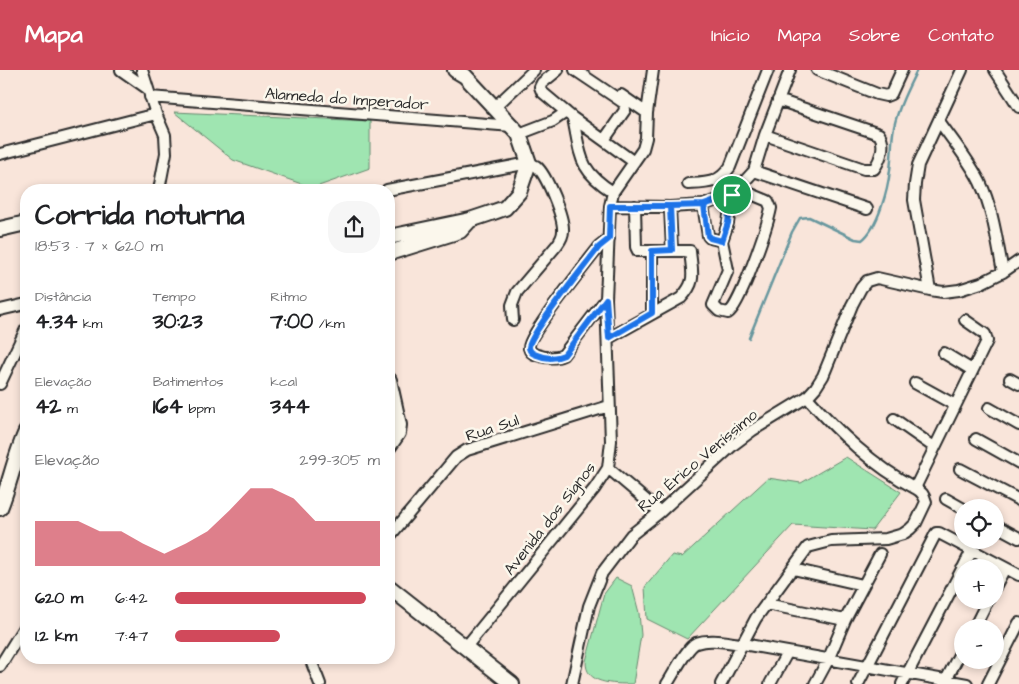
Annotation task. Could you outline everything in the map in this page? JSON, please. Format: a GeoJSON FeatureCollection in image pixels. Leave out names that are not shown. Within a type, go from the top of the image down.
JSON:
{"type":"FeatureCollection","features":[{"type":"Feature","properties":{"kind":"street"},"geometry":{"type":"LineString","coordinates":[[121,70],[149,93]]}},
{"type":"Feature","properties":{"kind":"street"},"geometry":{"type":"LineString","coordinates":[[142,70],[156,114],[166,135],[166,153],[161,184]]}},
{"type":"Feature","properties":{"kind":"street"},"geometry":{"type":"LineString","coordinates":[[395,237],[470,220],[505,208],[520,192],[529,163],[515,130],[465,76],[455,70]]}},
{"type":"Feature","properties":{"kind":"street"},"geometry":{"type":"LineString","coordinates":[[495,107],[534,70]]}},
{"type":"Feature","properties":{"kind":"street"},"geometry":{"type":"LineString","coordinates":[[558,70],[542,83],[540,87],[542,92],[569,115],[634,162]]}},
{"type":"Feature","properties":{"kind":"street"},"geometry":{"type":"LineString","coordinates":[[575,70],[626,106],[604,140]]}},
{"type":"Feature","properties":{"kind":"street"},"geometry":{"type":"LineString","coordinates":[[586,70],[647,113]]}},
{"type":"Feature","properties":{"kind":"street","name":"Avenida dos Signos"},"geometry":{"type":"LineString","coordinates":[[466,648],[595,488],[608,468],[611,441],[609,338],[606,299],[610,206],[613,192],[643,148],[646,138],[647,113],[653,70]]}},
{"type":"Feature","properties":{"kind":"street"},"geometry":{"type":"LineString","coordinates":[[688,184],[715,181],[724,177],[730,167],[768,70]]}},
{"type":"Feature","properties":{"kind":"street"},"geometry":{"type":"LineString","coordinates":[[610,206],[704,205],[736,192],[768,201],[771,208],[747,278],[733,308],[728,313],[719,311],[713,305],[728,270],[722,241],[736,192],[754,171],[765,135],[790,70]]}},
{"type":"Feature","properties":{"kind":"street"},"geometry":{"type":"LineString","coordinates":[[816,70],[886,96],[891,94],[902,70]]}},
{"type":"Feature","properties":{"kind":"street"},"geometry":{"type":"LineString","coordinates":[[930,290],[914,200],[918,165],[962,70]]}},
{"type":"Feature","properties":{"kind":"street"},"geometry":{"type":"LineString","coordinates":[[995,70],[1015,98],[1019,107]]}},
{"type":"Feature","properties":{"kind":"street","name":"Alameda do Imperador"},"geometry":{"type":"LineString","coordinates":[[149,93],[515,130]]}},
{"type":"Feature","properties":{"kind":"street"},"geometry":{"type":"LineString","coordinates":[[765,135],[864,169],[874,168],[879,159],[883,142],[879,134],[778,100]]}},
{"type":"Feature","properties":{"kind":"street"},"geometry":{"type":"LineString","coordinates":[[0,154],[156,114]]}},
{"type":"Feature","properties":{"kind":"street"},"geometry":{"type":"LineString","coordinates":[[515,130],[569,115]]}},
{"type":"Feature","properties":{"kind":"street"},"geometry":{"type":"LineString","coordinates":[[569,115],[586,169],[600,184],[613,192]]}},
{"type":"Feature","properties":{"kind":"street"},"geometry":{"type":"LineString","coordinates":[[938,121],[969,163],[980,182],[988,201],[1003,272]]}},
{"type":"Feature","properties":{"kind":"street"},"geometry":{"type":"LineString","coordinates":[[395,188],[529,163],[536,166],[546,181],[560,216],[563,232],[561,240],[517,292],[512,306],[513,320]]}},
{"type":"Feature","properties":{"kind":"street"},"geometry":{"type":"LineString","coordinates":[[754,171],[867,209]]}},
{"type":"Feature","properties":{"kind":"street"},"geometry":{"type":"LineString","coordinates":[[704,205],[708,236],[722,241]]}},
{"type":"Feature","properties":{"kind":"street"},"geometry":{"type":"LineString","coordinates":[[609,338],[681,298],[690,289],[692,278],[690,251],[638,251],[636,247],[635,206]]}},
{"type":"Feature","properties":{"kind":"street"},"geometry":{"type":"LineString","coordinates":[[670,206],[672,250]]}},
{"type":"Feature","properties":{"kind":"street"},"geometry":{"type":"LineString","coordinates":[[395,251],[460,231],[470,220]]}},
{"type":"Feature","properties":{"kind":"street"},"geometry":{"type":"LineString","coordinates":[[0,229],[20,224]]}},
{"type":"Feature","properties":{"kind":"street"},"geometry":{"type":"LineString","coordinates":[[606,299],[564,355],[546,358],[533,354],[528,347],[539,327],[592,256],[609,239]]}},
{"type":"Feature","properties":{"kind":"street"},"geometry":{"type":"LineString","coordinates":[[652,251],[652,313]]}},
{"type":"Feature","properties":{"kind":"street","name":"Rua Érico Veríssimo"},"geometry":{"type":"LineString","coordinates":[[572,684],[589,606],[602,573],[631,535],[753,430],[806,397],[816,387],[823,376],[852,305],[867,281],[877,278],[943,292],[959,290],[981,283],[1003,272],[1019,261]]}},
{"type":"Feature","properties":{"kind":"street"},"geometry":{"type":"LineString","coordinates":[[0,310],[20,305]]}},
{"type":"Feature","properties":{"kind":"street"},"geometry":{"type":"LineString","coordinates":[[915,488],[972,370],[986,346],[985,334],[965,320]]}},
{"type":"Feature","properties":{"kind":"street"},"geometry":{"type":"LineString","coordinates":[[0,384],[20,342]]}},
{"type":"Feature","properties":{"kind":"street"},"geometry":{"type":"LineString","coordinates":[[944,353],[972,370]]}},
{"type":"Feature","properties":{"kind":"street"},"geometry":{"type":"LineString","coordinates":[[915,383],[955,405]]}},
{"type":"Feature","properties":{"kind":"street"},"geometry":{"type":"LineString","coordinates":[[722,684],[756,618],[808,547],[831,541],[886,539],[903,534],[916,523],[926,502],[921,491],[881,468],[859,450],[834,428],[806,397]]}},
{"type":"Feature","properties":{"kind":"street"},"geometry":{"type":"LineString","coordinates":[[395,406],[399,424],[398,433],[395,437]]}},
{"type":"Feature","properties":{"kind":"street","name":"Rua Sul"},"geometry":{"type":"LineString","coordinates":[[395,530],[456,457],[467,450],[609,406]]}},
{"type":"Feature","properties":{"kind":"street"},"geometry":{"type":"LineString","coordinates":[[989,408],[1019,425]]}},
{"type":"Feature","properties":{"kind":"street"},"geometry":{"type":"LineString","coordinates":[[894,419],[934,447]]}},
{"type":"Feature","properties":{"kind":"street"},"geometry":{"type":"LineString","coordinates":[[976,439],[1019,462]]}},
{"type":"Feature","properties":{"kind":"street"},"geometry":{"type":"LineString","coordinates":[[0,508],[20,444]]}},
{"type":"Feature","properties":{"kind":"street"},"geometry":{"type":"LineString","coordinates":[[608,468],[660,512]]}},
{"type":"Feature","properties":{"kind":"street"},"geometry":{"type":"LineString","coordinates":[[960,469],[1019,500]]}},
{"type":"Feature","properties":{"kind":"street"},"geometry":{"type":"LineString","coordinates":[[946,499],[954,504]]}},
{"type":"Feature","properties":{"kind":"street"},"geometry":{"type":"LineString","coordinates":[[1004,530],[1019,538]]}},
{"type":"Feature","properties":{"kind":"street"},"geometry":{"type":"LineString","coordinates":[[858,684],[936,533],[1019,575]]}},
{"type":"Feature","properties":{"kind":"street"},"geometry":{"type":"LineString","coordinates":[[968,559],[972,550]]}},
{"type":"Feature","properties":{"kind":"street"},"geometry":{"type":"LineString","coordinates":[[815,684],[828,660],[845,620],[880,554]]}},
{"type":"Feature","properties":{"kind":"street"},"geometry":{"type":"LineString","coordinates":[[793,569],[864,585]]}},
{"type":"Feature","properties":{"kind":"street"},"geometry":{"type":"LineString","coordinates":[[902,684],[954,585]]}},
{"type":"Feature","properties":{"kind":"street"},"geometry":{"type":"LineString","coordinates":[[395,592],[512,684]]}},
{"type":"Feature","properties":{"kind":"street"},"geometry":{"type":"LineString","coordinates":[[766,604],[845,620]]}},
{"type":"Feature","properties":{"kind":"street"},"geometry":{"type":"LineString","coordinates":[[988,684],[1019,623]]}},
{"type":"Feature","properties":{"kind":"street"},"geometry":{"type":"LineString","coordinates":[[0,666],[20,634]]}},
{"type":"Feature","properties":{"kind":"street"},"geometry":{"type":"LineString","coordinates":[[667,684],[690,648],[696,643],[714,641],[743,644],[945,682],[967,684]]}},
{"type":"Feature","properties":{"kind":"street"},"geometry":{"type":"LineString","coordinates":[[770,684],[787,653]]}},
{"type":"Feature","properties":{"kind":"street"},"geometry":{"type":"LineString","coordinates":[[312,664],[320,684]]}},
{"type":"Feature","properties":{"kind":"street"},"geometry":{"type":"LineString","coordinates":[[945,682],[954,665]]}},
{"type":"Feature","properties":{"kind":"green space"},"geometry":{"type":"Polygon","coordinates":[[[174,112],[370,121],[370,168],[324,184],[302,184],[233,160],[174,112]]]}},
{"type":"Feature","properties":{"kind":"green space"},"geometry":{"type":"Polygon","coordinates":[[[846,457],[901,492],[872,530],[793,525],[687,639],[647,619],[645,587],[672,555],[682,557],[768,478],[801,483],[846,457]]]}},
{"type":"Feature","properties":{"kind":"green space"},"geometry":{"type":"Polygon","coordinates":[[[616,578],[632,586],[639,613],[641,635],[633,684],[601,681],[590,674],[587,669],[586,661],[604,594],[616,578]]]}},
{"type":"Feature","properties":{"kind":"waterway"},"geometry":{"type":"LineString","coordinates":[[749,338],[792,232],[800,218],[809,217],[855,239],[862,240],[873,227],[887,187],[896,120],[917,70]]}},
{"type":"Feature","properties":{"kind":"route"},"geometry":{"type":"LineString","coordinates":[[732,195],[704,205],[610,206],[609,239],[599,247],[533,335],[528,347],[533,354],[546,358],[564,355],[606,299],[609,338],[652,313],[652,251],[672,250],[670,206],[704,205],[706,232],[710,238],[722,241],[728,223],[732,195]]}}]}
